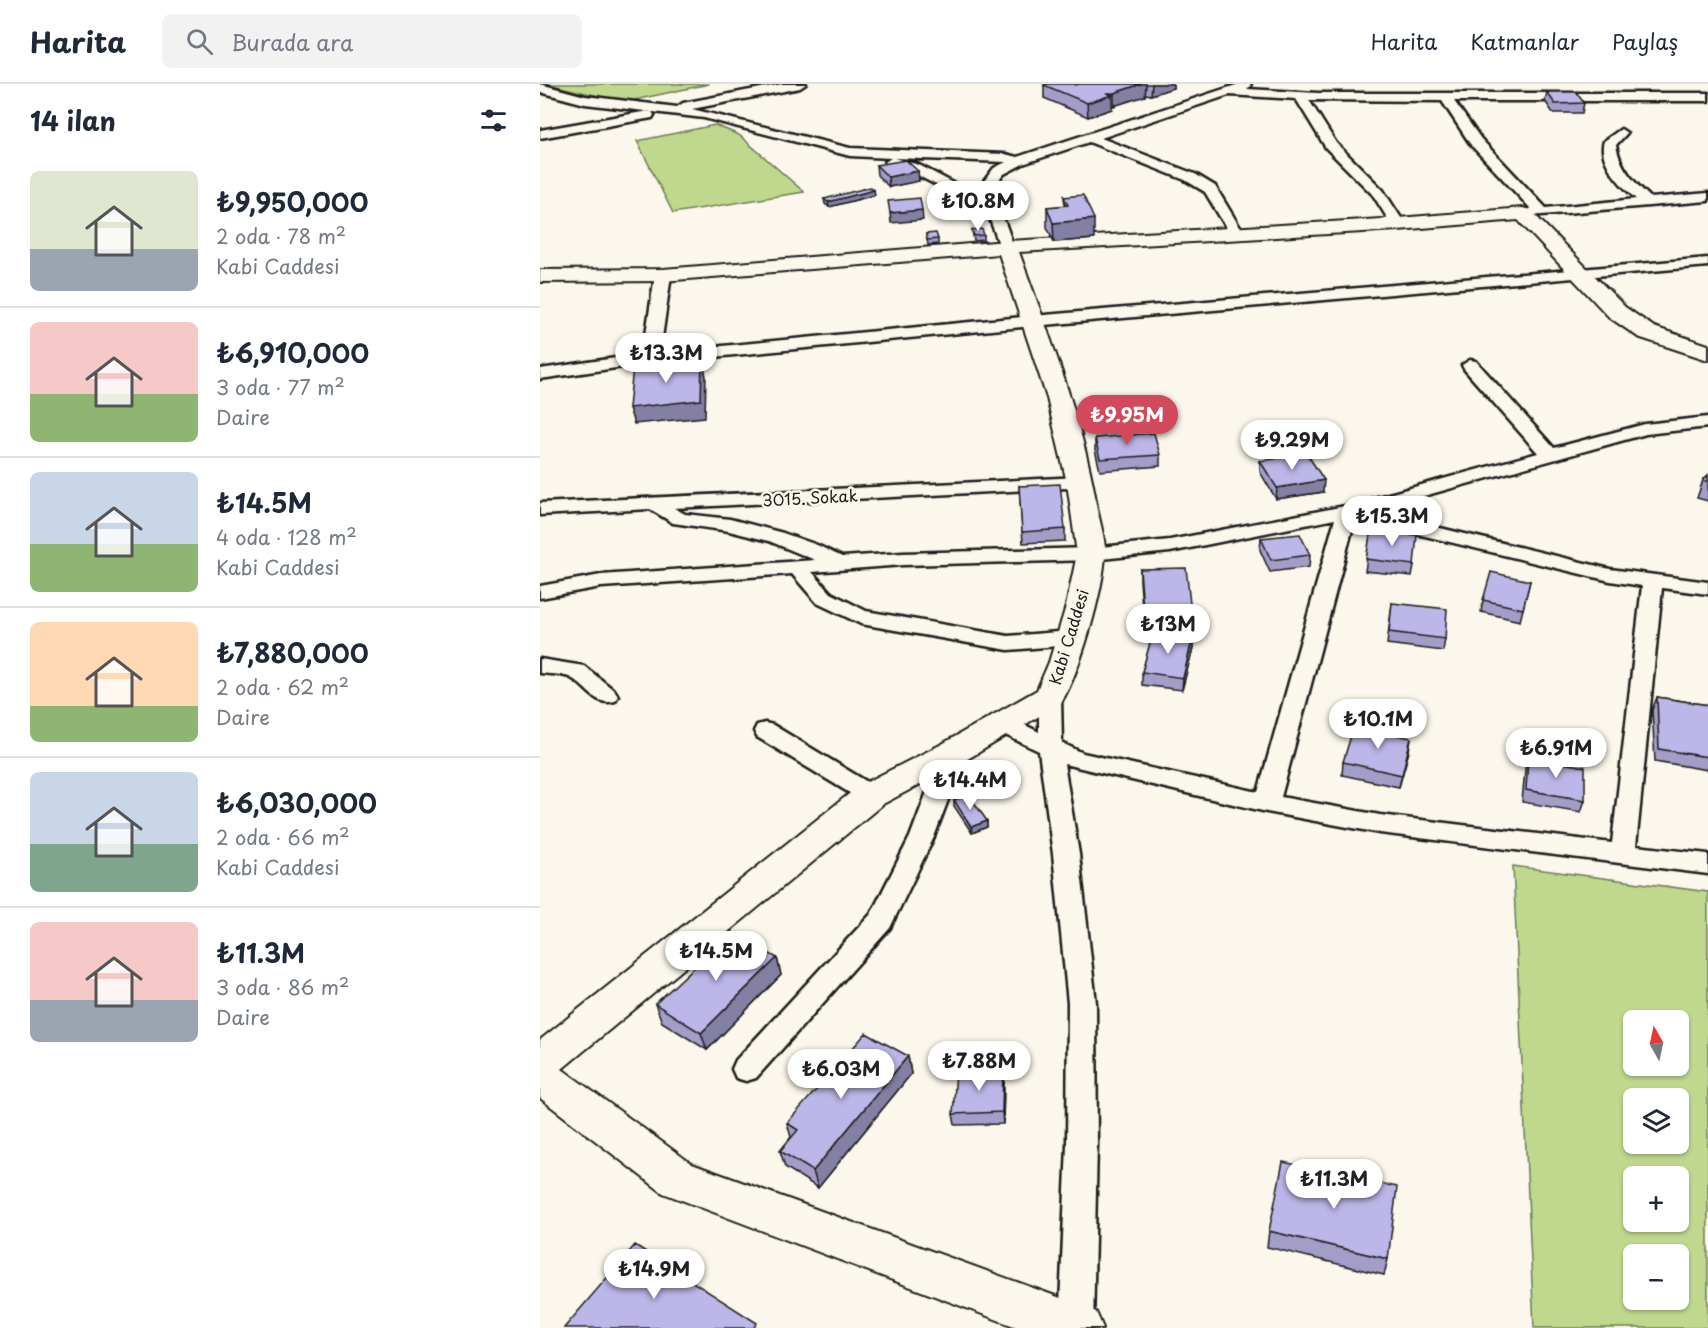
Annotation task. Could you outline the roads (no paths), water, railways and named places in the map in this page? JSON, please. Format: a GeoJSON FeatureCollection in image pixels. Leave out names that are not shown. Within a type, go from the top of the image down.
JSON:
{"type":"FeatureCollection","features":[{"type":"Feature","properties":{"kind":"street"},"geometry":{"type":"LineString","coordinates":[[540,134],[800,84]]}},
{"type":"Feature","properties":{"kind":"street"},"geometry":{"type":"LineString","coordinates":[[1007,247],[993,209],[988,185],[999,171],[1018,161],[1250,84]]}},
{"type":"Feature","properties":{"kind":"street"},"geometry":{"type":"LineString","coordinates":[[540,88],[585,100],[704,114],[914,168],[993,209]]}},
{"type":"Feature","properties":{"kind":"street"},"geometry":{"type":"LineString","coordinates":[[1231,92],[1300,96],[1446,98],[1708,97]]}},
{"type":"Feature","properties":{"kind":"street"},"geometry":{"type":"LineString","coordinates":[[1300,96],[1331,145],[1378,193],[1398,224]]}},
{"type":"Feature","properties":{"kind":"street"},"geometry":{"type":"LineString","coordinates":[[575,128],[585,119],[663,98]]}},
{"type":"Feature","properties":{"kind":"street"},"geometry":{"type":"LineString","coordinates":[[1446,98],[1476,142],[1582,273],[1617,312],[1646,332],[1708,353]]}},
{"type":"Feature","properties":{"kind":"street"},"geometry":{"type":"LineString","coordinates":[[1621,133],[1609,144],[1610,158],[1624,180],[1646,201]]}},
{"type":"Feature","properties":{"kind":"street"},"geometry":{"type":"LineString","coordinates":[[1090,138],[1190,177],[1210,189],[1237,234]]}},
{"type":"Feature","properties":{"kind":"street"},"geometry":{"type":"LineString","coordinates":[[850,152],[1005,158],[1018,161]]}},
{"type":"Feature","properties":{"kind":"street"},"geometry":{"type":"LineString","coordinates":[[540,276],[663,275],[808,266],[1007,247],[1398,224],[1708,197]]}},
{"type":"Feature","properties":{"kind":"street","name":"Kabi Caddesi"},"geometry":{"type":"LineString","coordinates":[[540,1063],[871,795],[954,752],[1050,696],[1081,606],[1090,554],[1080,483],[1059,398],[1007,247]]}},
{"type":"Feature","properties":{"kind":"street"},"geometry":{"type":"LineString","coordinates":[[540,374],[651,358],[1033,321],[1708,262]]}},
{"type":"Feature","properties":{"kind":"street"},"geometry":{"type":"LineString","coordinates":[[651,358],[663,275]]}},
{"type":"Feature","properties":{"kind":"street"},"geometry":{"type":"LineString","coordinates":[[1470,365],[1550,455]]}},
{"type":"Feature","properties":{"kind":"street"},"geometry":{"type":"LineString","coordinates":[[540,592],[602,581],[903,559],[1090,554],[1170,546],[1347,511],[1645,429],[1708,422]]}},
{"type":"Feature","properties":{"kind":"street","name":"3015. Sokak"},"geometry":{"type":"LineString","coordinates":[[540,509],[1080,483]]}},
{"type":"Feature","properties":{"kind":"street"},"geometry":{"type":"LineString","coordinates":[[653,505],[680,519],[730,525],[776,537],[810,549],[839,564]]}},
{"type":"Feature","properties":{"kind":"street"},"geometry":{"type":"LineString","coordinates":[[1347,511],[1610,575],[1708,588]]}},
{"type":"Feature","properties":{"kind":"street"},"geometry":{"type":"LineString","coordinates":[[1267,802],[1347,511]]}},
{"type":"Feature","properties":{"kind":"street"},"geometry":{"type":"LineString","coordinates":[[797,567],[824,598],[861,617],[1008,643],[1070,638]]}},
{"type":"Feature","properties":{"kind":"street"},"geometry":{"type":"LineString","coordinates":[[1623,854],[1653,581]]}},
{"type":"Feature","properties":{"kind":"street"},"geometry":{"type":"LineString","coordinates":[[540,666],[576,671],[606,696]]}},
{"type":"Feature","properties":{"kind":"street"},"geometry":{"type":"LineString","coordinates":[[540,1075],[678,1179],[1077,1328],[1082,1145],[1082,1003],[1066,854],[1050,748],[1050,696]]}},
{"type":"Feature","properties":{"kind":"street"},"geometry":{"type":"LineString","coordinates":[[1003,724],[1077,760],[1267,802],[1380,824],[1708,864]]}},
{"type":"Feature","properties":{"kind":"street"},"geometry":{"type":"LineString","coordinates":[[765,731],[871,795]]}},
{"type":"Feature","properties":{"kind":"street"},"geometry":{"type":"LineString","coordinates":[[746,1069],[881,921],[922,837],[954,752]]}}]}
